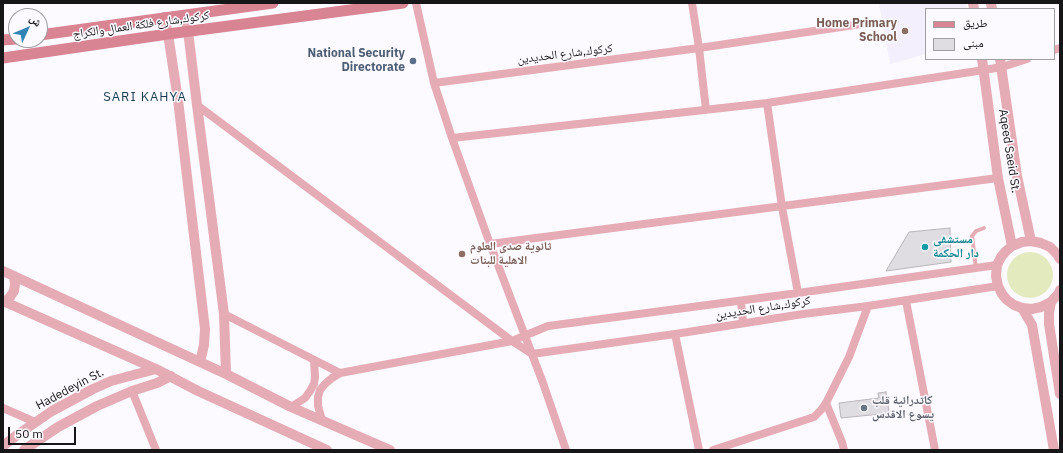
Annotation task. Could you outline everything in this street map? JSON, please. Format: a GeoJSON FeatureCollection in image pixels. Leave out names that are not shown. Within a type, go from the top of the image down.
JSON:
{"type":"FeatureCollection","features":[{"type":"Feature","properties":{"kind":"main road","name":"كركوك,شارع فلكة العمال والكراج"},"geometry":{"type":"LineString","coordinates":[[48,34],[273,3]]}},
{"type":"Feature","properties":{"kind":"main road","name":"كركوك,شارع فلكة العمال والكراج"},"geometry":{"type":"LineString","coordinates":[[3,58],[188,31],[403,3]]}},
{"type":"Feature","properties":{"kind":"street"},"geometry":{"type":"LineString","coordinates":[[416,3],[434,83],[452,138],[490,244],[544,384],[566,450]]}},
{"type":"Feature","properties":{"kind":"street"},"geometry":{"type":"LineString","coordinates":[[692,3],[706,110]]}},
{"type":"Feature","properties":{"kind":"street"},"geometry":{"type":"LineString","coordinates":[[185,15],[224,314],[226,374]]}},
{"type":"Feature","properties":{"kind":"street"},"geometry":{"type":"LineString","coordinates":[[164,17],[178,100],[205,329],[204,345],[200,362]]}},
{"type":"Feature","properties":{"kind":"street","name":"كركوك,شارع الحديدين"},"geometry":{"type":"LineString","coordinates":[[434,83],[699,48],[868,23]]}},
{"type":"Feature","properties":{"kind":"street","name":"Aqeed Saeid St."},"geometry":{"type":"LineString","coordinates":[[982,60],[998,178],[1012,246]]}},
{"type":"Feature","properties":{"kind":"street"},"geometry":{"type":"LineString","coordinates":[[452,138],[767,103],[984,70],[1001,63],[1020,60]]}},
{"type":"Feature","properties":{"kind":"street","name":"Aqeed Saeid St."},"geometry":{"type":"LineString","coordinates":[[1001,63],[1017,176],[1031,241]]}},
{"type":"Feature","properties":{"kind":"street","name":"كركوك,شارع الحديدين"},"geometry":{"type":"LineString","coordinates":[[767,103],[782,207],[798,293]]}},
{"type":"Feature","properties":{"kind":"street"},"geometry":{"type":"LineString","coordinates":[[197,105],[512,341],[532,354]]}},
{"type":"Feature","properties":{"kind":"street"},"geometry":{"type":"LineString","coordinates":[[490,244],[998,178]]}},
{"type":"Feature","properties":{"kind":"street"},"geometry":{"type":"LineString","coordinates":[[1060,259],[1050,247],[1031,241],[1022,242],[1012,246],[1001,257],[996,276],[998,286],[1002,294],[1014,305],[1022,308],[1032,309],[1041,307],[1051,302],[1060,290]]}},
{"type":"Feature","properties":{"kind":"street","name":"كركوك,شارع الحديدين"},"geometry":{"type":"LineString","coordinates":[[340,373],[512,341],[548,326],[998,265]]}},
{"type":"Feature","properties":{"kind":"street"},"geometry":{"type":"LineString","coordinates":[[3,271],[226,374],[291,407],[390,450]]}},
{"type":"Feature","properties":{"kind":"street"},"geometry":{"type":"LineString","coordinates":[[14,276],[14,291],[4,302],[156,369],[198,391],[327,450]]}},
{"type":"Feature","properties":{"kind":"street","name":"كركوك,شارع الحديدين"},"geometry":{"type":"LineString","coordinates":[[532,354],[802,314],[906,301],[998,286]]}},
{"type":"Feature","properties":{"kind":"street"},"geometry":{"type":"LineString","coordinates":[[741,301],[743,323]]}},
{"type":"Feature","properties":{"kind":"street"},"geometry":{"type":"LineString","coordinates":[[906,301],[935,450]]}},
{"type":"Feature","properties":{"kind":"street"},"geometry":{"type":"LineString","coordinates":[[1051,302],[1049,324],[1060,394]]}},
{"type":"Feature","properties":{"kind":"street"},"geometry":{"type":"LineString","coordinates":[[713,450],[814,417],[826,403],[849,357],[868,306]]}},
{"type":"Feature","properties":{"kind":"street"},"geometry":{"type":"LineString","coordinates":[[1022,308],[1032,325],[1054,450]]}},
{"type":"Feature","properties":{"kind":"street"},"geometry":{"type":"LineString","coordinates":[[224,314],[340,373]]}},
{"type":"Feature","properties":{"kind":"street"},"geometry":{"type":"LineString","coordinates":[[675,334],[699,450]]}},
{"type":"Feature","properties":{"kind":"street"},"geometry":{"type":"LineString","coordinates":[[291,407],[305,398],[314,384],[314,360]]}},
{"type":"Feature","properties":{"kind":"street","name":"Hadedeyin St."},"geometry":{"type":"LineString","coordinates":[[3,446],[35,422],[99,386],[111,381],[156,369]]}},
{"type":"Feature","properties":{"kind":"street"},"geometry":{"type":"LineString","coordinates":[[322,420],[318,406],[320,390],[332,378],[340,373]]}},
{"type":"Feature","properties":{"kind":"street"},"geometry":{"type":"LineString","coordinates":[[24,450],[58,427],[96,406],[132,391],[157,383],[171,376]]}},
{"type":"Feature","properties":{"kind":"street"},"geometry":{"type":"LineString","coordinates":[[132,391],[156,450]]}},
{"type":"Feature","properties":{"kind":"street"},"geometry":{"type":"LineString","coordinates":[[826,403],[844,450]]}},
{"type":"Feature","properties":{"kind":"street"},"geometry":{"type":"LineString","coordinates":[[3,408],[35,422]]}},
{"type":"Feature","properties":{"kind":"lane"},"geometry":{"type":"LineString","coordinates":[[976,268],[972,236],[976,231],[984,228]]}},
{"type":"Feature","properties":{"kind":"shaded area","name":"Home Primary School"},"geometry":{"type":"Polygon","coordinates":[[[879,3],[966,3],[967,8],[925,8],[925,54],[890,64],[879,3]]]}},
{"type":"Feature","properties":{"kind":"green space"},"geometry":{"type":"Polygon","coordinates":[[[1025,252],[1035,252],[1043,256],[1049,262],[1053,270],[1053,280],[1049,288],[1043,294],[1035,298],[1025,298],[1017,294],[1011,288],[1007,280],[1007,270],[1011,262],[1017,256],[1025,252]]]}},
{"type":"Feature","properties":{"kind":"building","name":"مستشفى دار الحكمة"},"geometry":{"type":"Polygon","coordinates":[[[950,228],[951,262],[886,271],[909,232],[950,228]]]}},
{"type":"Feature","properties":{"kind":"building","name":"كاتدرائية قلب يسوع الاقدس"},"geometry":{"type":"Polygon","coordinates":[[[886,392],[890,418],[882,419],[881,414],[841,418],[839,403],[879,398],[878,393],[886,392]]]}},
{"type":"Feature","properties":{"kind":"place","name":"Home Primary School"},"geometry":{"type":"Point","coordinates":[905,31]}},
{"type":"Feature","properties":{"kind":"place","name":"National Security Directorate"},"geometry":{"type":"Point","coordinates":[413,61]}},
{"type":"Feature","properties":{"kind":"place","name":"مستشفى دار الحكمة"},"geometry":{"type":"Point","coordinates":[925,247]}},
{"type":"Feature","properties":{"kind":"place","name":"ثانوية صدى العلوم الاهلية للبنات"},"geometry":{"type":"Point","coordinates":[462,254]}},
{"type":"Feature","properties":{"kind":"place","name":"كاتدرائية قلب يسوع الاقدس"},"geometry":{"type":"Point","coordinates":[864,408]}},
{"type":"Feature","properties":{"kind":"district","name":"SARI KAHYA"},"geometry":{"type":"Point","coordinates":[145,97]}}]}
